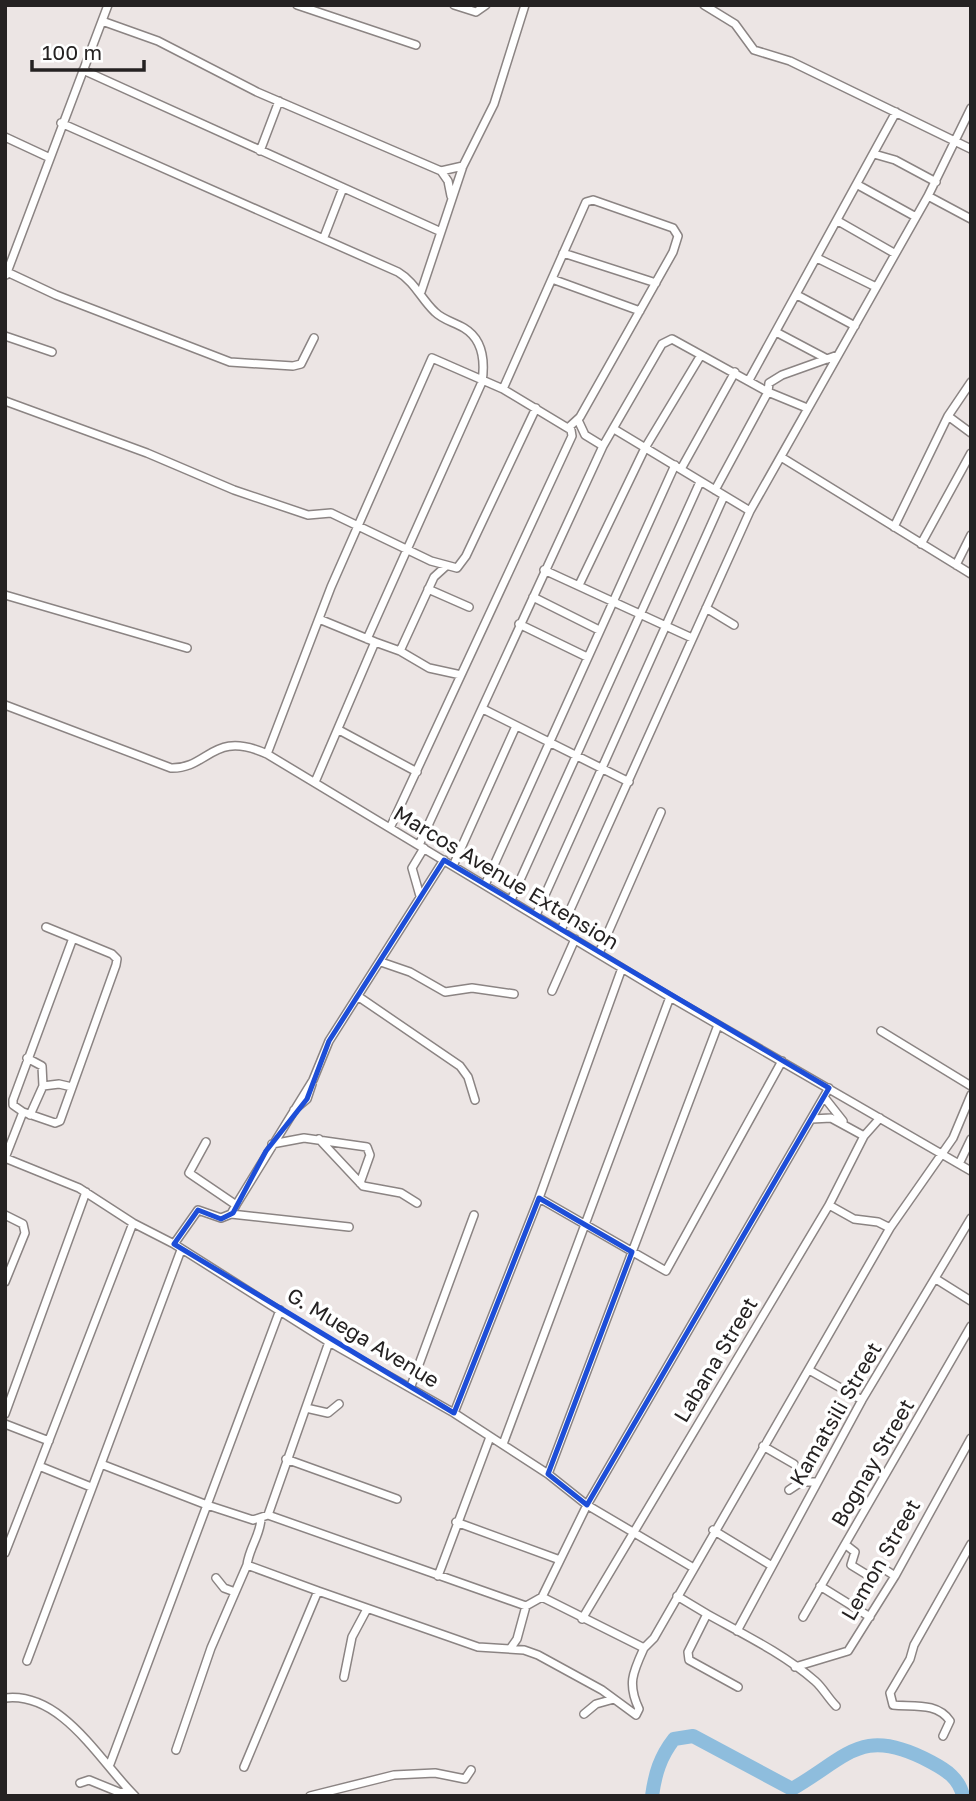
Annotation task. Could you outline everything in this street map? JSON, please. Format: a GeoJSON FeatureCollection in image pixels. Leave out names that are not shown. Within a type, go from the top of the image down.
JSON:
{"type":"FeatureCollection","features":[{"type":"Feature","properties":{"kind":"street"},"geometry":{"type":"LineString","coordinates":[[108,5],[48,157],[6,274],[239,365],[293,366],[301,363],[314,338]]}},
{"type":"Feature","properties":{"kind":"street"},"geometry":{"type":"LineString","coordinates":[[297,5],[416,45]]}},
{"type":"Feature","properties":{"kind":"street"},"geometry":{"type":"LineString","coordinates":[[454,5],[479,12],[486,5]]}},
{"type":"Feature","properties":{"kind":"street"},"geometry":{"type":"LineString","coordinates":[[421,292],[439,231],[463,166],[491,112],[525,5]]}},
{"type":"Feature","properties":{"kind":"street"},"geometry":{"type":"LineString","coordinates":[[704,5],[735,24],[758,52],[790,61],[971,149]]}},
{"type":"Feature","properties":{"kind":"street"},"geometry":{"type":"LineString","coordinates":[[102,22],[150,38],[279,101],[441,171],[448,181],[451,200]]}},
{"type":"Feature","properties":{"kind":"street"},"geometry":{"type":"LineString","coordinates":[[83,70],[439,231]]}},
{"type":"Feature","properties":{"kind":"street"},"geometry":{"type":"LineString","coordinates":[[260,150],[279,101]]}},
{"type":"Feature","properties":{"kind":"street"},"geometry":{"type":"LineString","coordinates":[[561,930],[750,511],[928,196],[971,108]]}},
{"type":"Feature","properties":{"kind":"street"},"geometry":{"type":"LineString","coordinates":[[749,380],[896,112]]}},
{"type":"Feature","properties":{"kind":"street"},"geometry":{"type":"LineString","coordinates":[[61,123],[398,272],[421,292],[437,314],[464,328],[475,338],[485,361],[482,382],[371,640],[339,730],[315,782]]}},
{"type":"Feature","properties":{"kind":"street"},"geometry":{"type":"LineString","coordinates":[[5,137],[48,157]]}},
{"type":"Feature","properties":{"kind":"street"},"geometry":{"type":"LineString","coordinates":[[874,154],[895,160],[936,181]]}},
{"type":"Feature","properties":{"kind":"street"},"geometry":{"type":"LineString","coordinates":[[441,171],[463,166]]}},
{"type":"Feature","properties":{"kind":"street"},"geometry":{"type":"LineString","coordinates":[[858,185],[916,217]]}},
{"type":"Feature","properties":{"kind":"street"},"geometry":{"type":"LineString","coordinates":[[324,237],[343,188]]}},
{"type":"Feature","properties":{"kind":"street"},"geometry":{"type":"LineString","coordinates":[[928,196],[971,219]]}},
{"type":"Feature","properties":{"kind":"street"},"geometry":{"type":"LineString","coordinates":[[503,389],[584,205],[590,200],[660,221],[677,232],[673,252],[578,420],[568,428]]}},
{"type":"Feature","properties":{"kind":"street"},"geometry":{"type":"LineString","coordinates":[[838,221],[894,253]]}},
{"type":"Feature","properties":{"kind":"street"},"geometry":{"type":"LineString","coordinates":[[563,253],[656,283]]}},
{"type":"Feature","properties":{"kind":"street"},"geometry":{"type":"LineString","coordinates":[[817,258],[876,287]]}},
{"type":"Feature","properties":{"kind":"street"},"geometry":{"type":"LineString","coordinates":[[552,279],[640,311]]}},
{"type":"Feature","properties":{"kind":"street"},"geometry":{"type":"LineString","coordinates":[[797,295],[855,326]]}},
{"type":"Feature","properties":{"kind":"street"},"geometry":{"type":"LineString","coordinates":[[776,331],[827,359]]}},
{"type":"Feature","properties":{"kind":"street"},"geometry":{"type":"LineString","coordinates":[[5,336],[52,352]]}},
{"type":"Feature","properties":{"kind":"street"},"geometry":{"type":"LineString","coordinates":[[420,896],[412,868],[519,624],[603,446],[664,342],[672,339],[768,392],[807,408]]}},
{"type":"Feature","properties":{"kind":"street"},"geometry":{"type":"LineString","coordinates":[[579,585],[645,448],[701,355]]}},
{"type":"Feature","properties":{"kind":"street"},"geometry":{"type":"LineString","coordinates":[[715,490],[768,392],[769,383],[782,375],[838,355]]}},
{"type":"Feature","properties":{"kind":"street"},"geometry":{"type":"LineString","coordinates":[[267,754],[319,619],[432,358],[503,389],[536,408],[568,428],[572,436],[390,828]]}},
{"type":"Feature","properties":{"kind":"street"},"geometry":{"type":"LineString","coordinates":[[485,885],[599,630],[678,467],[735,372]]}},
{"type":"Feature","properties":{"kind":"street"},"geometry":{"type":"LineString","coordinates":[[894,527],[948,416],[971,382]]}},
{"type":"Feature","properties":{"kind":"street"},"geometry":{"type":"LineString","coordinates":[[5,401],[147,453],[234,491],[308,515],[331,513],[431,561],[445,567],[457,568],[464,562],[536,408]]}},
{"type":"Feature","properties":{"kind":"street"},"geometry":{"type":"LineString","coordinates":[[948,416],[971,433]]}},
{"type":"Feature","properties":{"kind":"street"},"geometry":{"type":"LineString","coordinates":[[578,420],[585,435],[603,446]]}},
{"type":"Feature","properties":{"kind":"street"},"geometry":{"type":"LineString","coordinates":[[614,429],[750,511]]}},
{"type":"Feature","properties":{"kind":"street"},"geometry":{"type":"LineString","coordinates":[[921,544],[971,453]]}},
{"type":"Feature","properties":{"kind":"street"},"geometry":{"type":"LineString","coordinates":[[781,457],[971,574]]}},
{"type":"Feature","properties":{"kind":"street"},"geometry":{"type":"LineString","coordinates":[[511,900],[700,482]]}},
{"type":"Feature","properties":{"kind":"street"},"geometry":{"type":"LineString","coordinates":[[536,915],[724,496]]}},
{"type":"Feature","properties":{"kind":"street"},"geometry":{"type":"LineString","coordinates":[[354,535],[366,532]]}},
{"type":"Feature","properties":{"kind":"street"},"geometry":{"type":"LineString","coordinates":[[956,565],[971,535]]}},
{"type":"Feature","properties":{"kind":"street"},"geometry":{"type":"LineString","coordinates":[[431,561],[434,577]]}},
{"type":"Feature","properties":{"kind":"street"},"geometry":{"type":"LineString","coordinates":[[400,651],[434,577],[445,567]]}},
{"type":"Feature","properties":{"kind":"street"},"geometry":{"type":"LineString","coordinates":[[544,570],[692,638]]}},
{"type":"Feature","properties":{"kind":"street"},"geometry":{"type":"LineString","coordinates":[[428,589],[469,607]]}},
{"type":"Feature","properties":{"kind":"street"},"geometry":{"type":"LineString","coordinates":[[5,595],[187,648]]}},
{"type":"Feature","properties":{"kind":"street"},"geometry":{"type":"LineString","coordinates":[[533,597],[599,630]]}},
{"type":"Feature","properties":{"kind":"street"},"geometry":{"type":"LineString","coordinates":[[706,608],[734,625]]}},
{"type":"Feature","properties":{"kind":"street"},"geometry":{"type":"LineString","coordinates":[[319,619],[400,651],[429,668],[461,675]]}},
{"type":"Feature","properties":{"kind":"street"},"geometry":{"type":"LineString","coordinates":[[519,624],[587,657]]}},
{"type":"Feature","properties":{"kind":"street","name":"Marcos Avenue Extension"},"geometry":{"type":"LineString","coordinates":[[5,705],[171,768],[183,766],[228,746],[249,746],[267,754],[670,997],[971,1171]]}},
{"type":"Feature","properties":{"kind":"street"},"geometry":{"type":"LineString","coordinates":[[482,709],[577,753],[629,782]]}},
{"type":"Feature","properties":{"kind":"street"},"geometry":{"type":"LineString","coordinates":[[453,866],[516,726]]}},
{"type":"Feature","properties":{"kind":"street"},"geometry":{"type":"LineString","coordinates":[[339,730],[417,772]]}},
{"type":"Feature","properties":{"kind":"street"},"geometry":{"type":"LineString","coordinates":[[598,953],[661,812]]}},
{"type":"Feature","properties":{"kind":"street"},"geometry":{"type":"LineString","coordinates":[[231,1214],[313,1080],[330,1041],[444,860]]}},
{"type":"Feature","properties":{"kind":"street"},"geometry":{"type":"LineString","coordinates":[[46,927],[73,938],[112,954],[117,959],[57,1123],[27,1113],[13,1103],[27,1058],[73,938]]}},
{"type":"Feature","properties":{"kind":"street"},"geometry":{"type":"LineString","coordinates":[[552,991],[575,939]]}},
{"type":"Feature","properties":{"kind":"street"},"geometry":{"type":"LineString","coordinates":[[381,962],[410,972],[445,992],[472,988],[513,994]]}},
{"type":"Feature","properties":{"kind":"street"},"geometry":{"type":"LineString","coordinates":[[454,1413],[539,1198],[622,968]]}},
{"type":"Feature","properties":{"kind":"street"},"geometry":{"type":"LineString","coordinates":[[359,997],[460,1066],[468,1077],[475,1100]]}},
{"type":"Feature","properties":{"kind":"street"},"geometry":{"type":"LineString","coordinates":[[503,1444],[670,997]]}},
{"type":"Feature","properties":{"kind":"street"},"geometry":{"type":"LineString","coordinates":[[548,1474],[718,1025]]}},
{"type":"Feature","properties":{"kind":"street"},"geometry":{"type":"LineString","coordinates":[[881,1031],[971,1086]]}},
{"type":"Feature","properties":{"kind":"street"},"geometry":{"type":"LineString","coordinates":[[5,1158],[43,1086],[42,1066],[27,1058]]}},
{"type":"Feature","properties":{"kind":"street"},"geometry":{"type":"LineString","coordinates":[[539,1198],[666,1270],[782,1061]]}},
{"type":"Feature","properties":{"kind":"street"},"geometry":{"type":"LineString","coordinates":[[43,1086],[59,1084],[72,1087]]}},
{"type":"Feature","properties":{"kind":"street"},"geometry":{"type":"LineString","coordinates":[[510,1649],[517,1639],[526,1606],[542,1597],[586,1505],[829,1088]]}},
{"type":"Feature","properties":{"kind":"street"},"geometry":{"type":"LineString","coordinates":[[247,1565],[478,1647],[510,1649],[538,1655],[614,1699],[633,1714],[638,1713],[631,1677],[644,1648],[651,1642],[713,1530],[890,1228],[942,1155],[959,1126],[971,1095]]}},
{"type":"Feature","properties":{"kind":"street"},"geometry":{"type":"LineString","coordinates":[[824,1097],[846,1125]]}},
{"type":"Feature","properties":{"kind":"street"},"geometry":{"type":"LineString","coordinates":[[811,1119],[826,1116],[864,1136]]}},
{"type":"Feature","properties":{"kind":"street","name":"Labana Street"},"geometry":{"type":"LineString","coordinates":[[582,1619],[829,1205],[864,1136],[880,1118]]}},
{"type":"Feature","properties":{"kind":"street"},"geometry":{"type":"LineString","coordinates":[[272,1144],[318,1139],[360,1144],[370,1150],[360,1183]]}},
{"type":"Feature","properties":{"kind":"street"},"geometry":{"type":"LineString","coordinates":[[318,1139],[367,1188],[401,1193],[417,1203]]}},
{"type":"Feature","properties":{"kind":"street"},"geometry":{"type":"LineString","coordinates":[[959,1164],[971,1139]]}},
{"type":"Feature","properties":{"kind":"street"},"geometry":{"type":"LineString","coordinates":[[206,1142],[189,1173],[236,1205]]}},
{"type":"Feature","properties":{"kind":"street","name":"G. Muega Avenue"},"geometry":{"type":"LineString","coordinates":[[5,1158],[86,1192],[132,1223],[174,1244],[329,1342],[411,1386],[548,1474],[586,1505],[692,1567]]}},
{"type":"Feature","properties":{"kind":"street"},"geometry":{"type":"LineString","coordinates":[[5,1414],[86,1192]]}},
{"type":"Feature","properties":{"kind":"street"},"geometry":{"type":"LineString","coordinates":[[829,1205],[854,1219],[878,1222],[890,1228]]}},
{"type":"Feature","properties":{"kind":"street"},"geometry":{"type":"LineString","coordinates":[[174,1244],[198,1210],[221,1218],[231,1214],[349,1227]]}},
{"type":"Feature","properties":{"kind":"street"},"geometry":{"type":"LineString","coordinates":[[5,1215],[23,1224],[25,1233],[5,1282]]}},
{"type":"Feature","properties":{"kind":"street"},"geometry":{"type":"LineString","coordinates":[[411,1386],[474,1215]]}},
{"type":"Feature","properties":{"kind":"street","name":"Kamatsili Street"},"geometry":{"type":"LineString","coordinates":[[737,1631],[862,1400],[971,1218]]}},
{"type":"Feature","properties":{"kind":"street"},"geometry":{"type":"LineString","coordinates":[[5,1553],[132,1223]]}},
{"type":"Feature","properties":{"kind":"street"},"geometry":{"type":"LineString","coordinates":[[963,1232],[971,1237]]}},
{"type":"Feature","properties":{"kind":"street"},"geometry":{"type":"LineString","coordinates":[[27,1661],[181,1250]]}},
{"type":"Feature","properties":{"kind":"street"},"geometry":{"type":"LineString","coordinates":[[936,1279],[971,1301]]}},
{"type":"Feature","properties":{"kind":"street"},"geometry":{"type":"LineString","coordinates":[[110,1764],[280,1310]]}},
{"type":"Feature","properties":{"kind":"street","name":"Bognay Street"},"geometry":{"type":"LineString","coordinates":[[803,1617],[971,1326]]}},
{"type":"Feature","properties":{"kind":"street"},"geometry":{"type":"LineString","coordinates":[[176,1750],[211,1648],[247,1565],[251,1548],[259,1533],[329,1342]]}},
{"type":"Feature","properties":{"kind":"street"},"geometry":{"type":"LineString","coordinates":[[809,1370],[862,1400]]}},
{"type":"Feature","properties":{"kind":"street"},"geometry":{"type":"LineString","coordinates":[[306,1408],[328,1413],[339,1404]]}},
{"type":"Feature","properties":{"kind":"street"},"geometry":{"type":"LineString","coordinates":[[5,1424],[50,1441]]}},
{"type":"Feature","properties":{"kind":"street"},"geometry":{"type":"LineString","coordinates":[[438,1576],[490,1437]]}},
{"type":"Feature","properties":{"kind":"street","name":"Lemon Street"},"geometry":{"type":"LineString","coordinates":[[795,1667],[844,1654],[895,1576],[971,1438]]}},
{"type":"Feature","properties":{"kind":"street"},"geometry":{"type":"LineString","coordinates":[[763,1446],[794,1464]]}},
{"type":"Feature","properties":{"kind":"street"},"geometry":{"type":"LineString","coordinates":[[286,1459],[397,1499]]}},
{"type":"Feature","properties":{"kind":"street"},"geometry":{"type":"LineString","coordinates":[[101,1464],[246,1519],[264,1517],[526,1606]]}},
{"type":"Feature","properties":{"kind":"street"},"geometry":{"type":"LineString","coordinates":[[39,1466],[91,1487]]}},
{"type":"Feature","properties":{"kind":"street"},"geometry":{"type":"LineString","coordinates":[[789,1490],[801,1482],[817,1482]]}},
{"type":"Feature","properties":{"kind":"street"},"geometry":{"type":"LineString","coordinates":[[456,1522],[560,1560]]}},
{"type":"Feature","properties":{"kind":"street"},"geometry":{"type":"LineString","coordinates":[[713,1530],[772,1566]]}},
{"type":"Feature","properties":{"kind":"street"},"geometry":{"type":"LineString","coordinates":[[846,1545],[855,1552],[851,1565],[869,1576],[881,1567],[895,1576]]}},
{"type":"Feature","properties":{"kind":"street"},"geometry":{"type":"LineString","coordinates":[[943,1736],[950,1721],[948,1717],[927,1706],[895,1706],[891,1703],[891,1693],[914,1645],[971,1545]]}},
{"type":"Feature","properties":{"kind":"street"},"geometry":{"type":"LineString","coordinates":[[216,1578],[223,1588],[235,1592]]}},
{"type":"Feature","properties":{"kind":"street"},"geometry":{"type":"LineString","coordinates":[[820,1586],[870,1617]]}},
{"type":"Feature","properties":{"kind":"street"},"geometry":{"type":"LineString","coordinates":[[244,1767],[318,1591]]}},
{"type":"Feature","properties":{"kind":"street"},"geometry":{"type":"LineString","coordinates":[[542,1597],[644,1648]]}},
{"type":"Feature","properties":{"kind":"street"},"geometry":{"type":"LineString","coordinates":[[677,1597],[795,1667],[818,1684],[836,1706]]}},
{"type":"Feature","properties":{"kind":"street"},"geometry":{"type":"LineString","coordinates":[[344,1677],[352,1637],[367,1609]]}},
{"type":"Feature","properties":{"kind":"street"},"geometry":{"type":"LineString","coordinates":[[707,1614],[687,1657],[738,1687]]}},
{"type":"Feature","properties":{"kind":"street"},"geometry":{"type":"LineString","coordinates":[[5,1698],[22,1699],[46,1709],[81,1733],[132,1793]]}},
{"type":"Feature","properties":{"kind":"street"},"geometry":{"type":"LineString","coordinates":[[584,1714],[600,1703],[614,1699]]}},
{"type":"Feature","properties":{"kind":"street"},"geometry":{"type":"LineString","coordinates":[[310,1796],[394,1774],[439,1773],[465,1779],[471,1770]]}},
{"type":"Feature","properties":{"kind":"street"},"geometry":{"type":"LineString","coordinates":[[80,1783],[89,1780],[121,1793],[132,1793]]}},
{"type":"Feature","properties":{"kind":"highlighted area"},"geometry":{"type":"Polygon","coordinates":[[[444,860],[829,1088],[587,1505],[548,1474],[632,1252],[539,1198],[454,1413],[174,1244],[198,1210],[221,1219],[233,1213],[266,1151],[307,1099],[329,1041],[444,860]]]}},
{"type":"Feature","properties":{"kind":"waterway"},"geometry":{"type":"LineString","coordinates":[[652,1796],[659,1766],[669,1746],[674,1739],[693,1736],[792,1789],[857,1749],[888,1746],[908,1751],[942,1768],[955,1779],[963,1796]]}}]}
